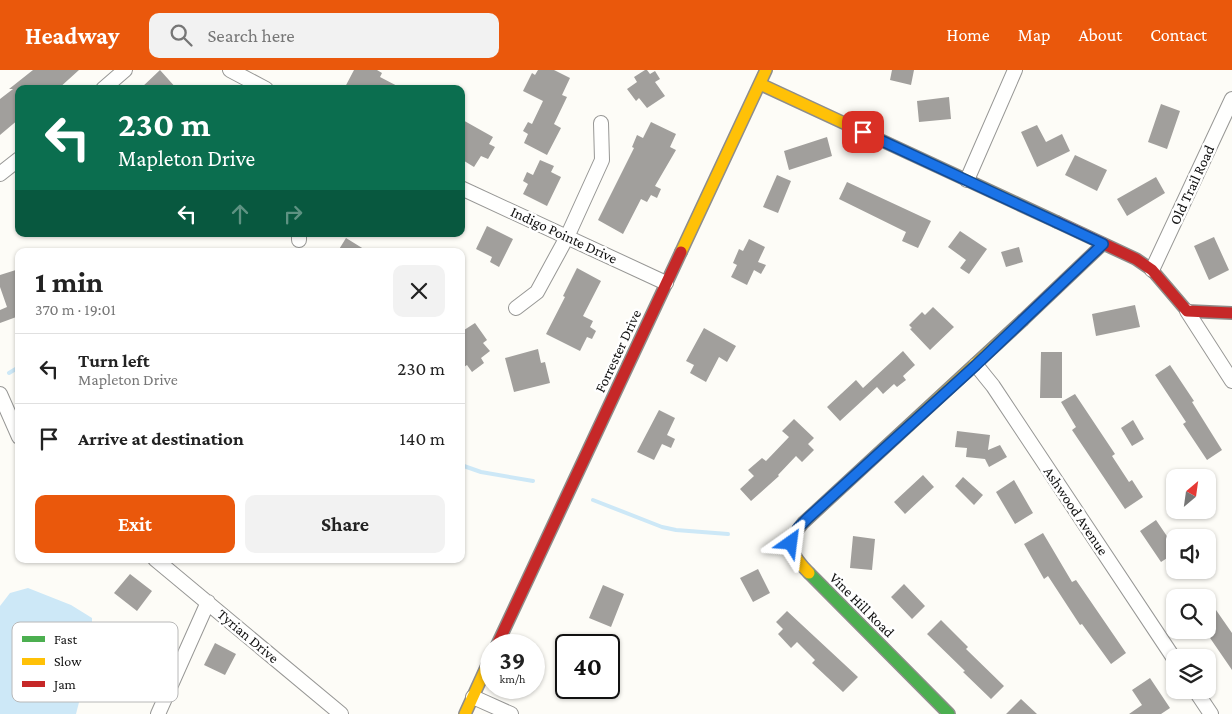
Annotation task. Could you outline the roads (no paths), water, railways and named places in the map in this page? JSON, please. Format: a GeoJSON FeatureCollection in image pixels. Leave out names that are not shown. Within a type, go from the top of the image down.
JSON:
{"type":"FeatureCollection","features":[{"type":"Feature","properties":{"kind":"street"},"geometry":{"type":"LineString","coordinates":[[108,85],[125,70]]}},
{"type":"Feature","properties":{"kind":"street"},"geometry":{"type":"LineString","coordinates":[[230,70],[252,75],[262,85]]}},
{"type":"Feature","properties":{"kind":"street","name":"Forrester Drive"},"geometry":{"type":"LineString","coordinates":[[502,634],[766,70]]}},
{"type":"Feature","properties":{"kind":"street"},"geometry":{"type":"LineString","coordinates":[[966,180],[1015,70]]}},
{"type":"Feature","properties":{"kind":"street"},"geometry":{"type":"LineString","coordinates":[[760,84],[1136,259],[1152,270],[1187,311],[1232,381]]}},
{"type":"Feature","properties":{"kind":"street","name":"Old Trail Road"},"geometry":{"type":"LineString","coordinates":[[1152,270],[1232,100]]}},
{"type":"Feature","properties":{"kind":"street"},"geometry":{"type":"LineString","coordinates":[[516,308],[538,292],[567,237],[602,160],[602,123]]}},
{"type":"Feature","properties":{"kind":"street"},"geometry":{"type":"LineString","coordinates":[[0,174],[15,162]]}},
{"type":"Feature","properties":{"kind":"street","name":"Indigo Pointe Drive"},"geometry":{"type":"LineString","coordinates":[[465,190],[666,283]]}},
{"type":"Feature","properties":{"kind":"street","name":"Vine Hill Road"},"geometry":{"type":"LineString","coordinates":[[949,714],[798,562],[793,554],[791,543],[798,528],[808,518],[976,365],[1103,244]]}},
{"type":"Feature","properties":{"kind":"street"},"geometry":{"type":"LineString","coordinates":[[1187,311],[1232,313]]}},
{"type":"Feature","properties":{"kind":"street","name":"Ashwood Avenue"},"geometry":{"type":"LineString","coordinates":[[976,365],[998,394],[1168,649]]}},
{"type":"Feature","properties":{"kind":"street"},"geometry":{"type":"LineString","coordinates":[[0,394],[15,428]]}},
{"type":"Feature","properties":{"kind":"street","name":"Tyrian Drive"},"geometry":{"type":"LineString","coordinates":[[160,563],[341,714]]}},
{"type":"Feature","properties":{"kind":"street"},"geometry":{"type":"LineString","coordinates":[[178,669],[208,602]]}},
{"type":"Feature","properties":{"kind":"street"},"geometry":{"type":"LineString","coordinates":[[465,714],[480,682]]}},
{"type":"Feature","properties":{"kind":"street"},"geometry":{"type":"LineString","coordinates":[[473,697],[511,714]]}},
{"type":"Feature","properties":{"kind":"street"},"geometry":{"type":"LineString","coordinates":[[1201,699],[1211,714]]}},
{"type":"Feature","properties":{"kind":"street"},"geometry":{"type":"LineString","coordinates":[[158,714],[163,702]]}},
{"type":"Feature","properties":{"kind":"water"},"geometry":{"type":"Polygon","coordinates":[[[28,588],[71,605],[92,618],[92,622],[12,622],[12,702],[79,702],[76,714],[0,714],[0,606],[10,593],[28,588]]]}},
{"type":"Feature","properties":{"kind":"waterway"},"geometry":{"type":"LineString","coordinates":[[9,373],[15,369]]}},
{"type":"Feature","properties":{"kind":"waterway"},"geometry":{"type":"LineString","coordinates":[[465,466],[481,472],[533,481]]}},
{"type":"Feature","properties":{"kind":"waterway"},"geometry":{"type":"LineString","coordinates":[[593,500],[662,527],[676,530],[728,534]]}}]}
